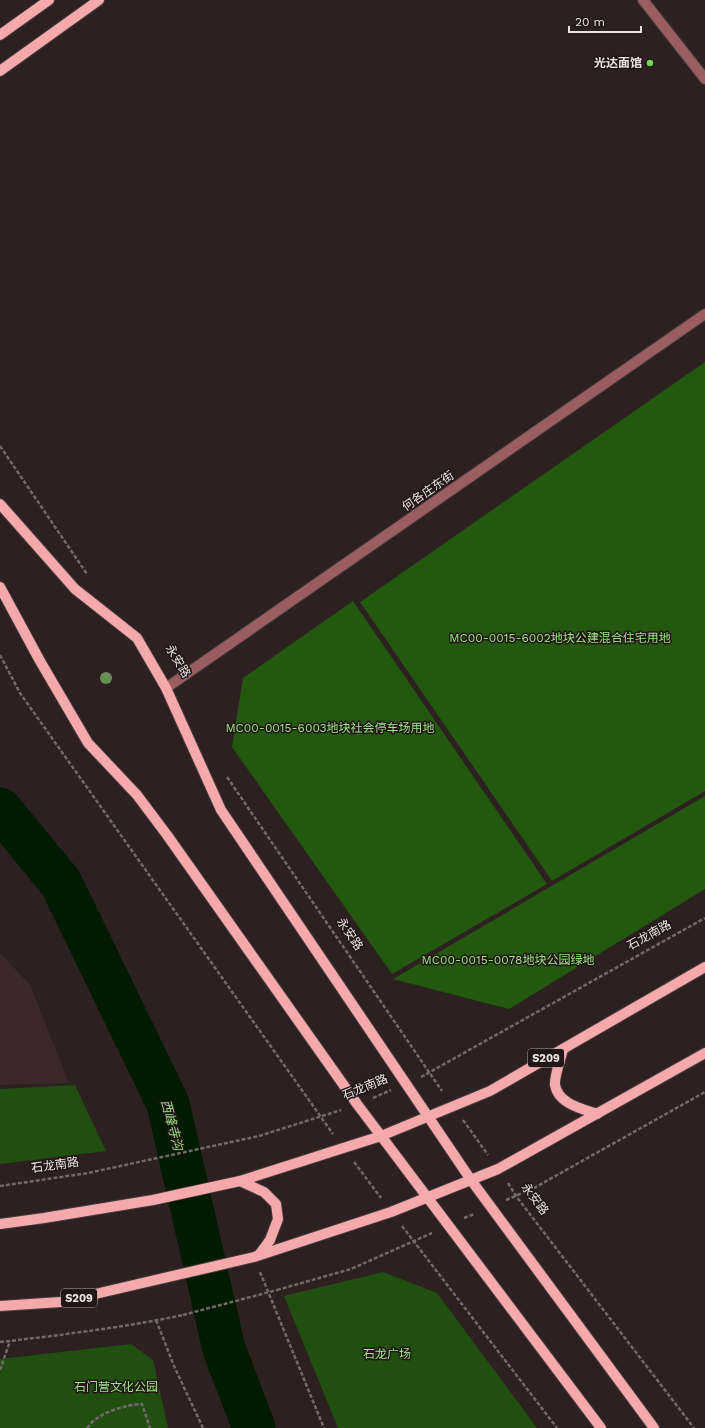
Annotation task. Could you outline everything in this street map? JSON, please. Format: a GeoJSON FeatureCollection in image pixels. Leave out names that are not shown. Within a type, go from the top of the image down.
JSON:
{"type":"FeatureCollection","features":[{"type":"Feature","properties":{"kind":"main road"},"geometry":{"type":"LineString","coordinates":[[0,35],[49,0]]}},
{"type":"Feature","properties":{"kind":"main road"},"geometry":{"type":"LineString","coordinates":[[0,71],[99,0]]}},
{"type":"Feature","properties":{"kind":"main road"},"geometry":{"type":"LineString","coordinates":[[0,504],[75,589],[137,638],[166,688],[221,810],[471,1180],[654,1428]]}},
{"type":"Feature","properties":{"kind":"main road"},"geometry":{"type":"LineString","coordinates":[[0,587],[40,661],[88,742],[137,795],[167,835],[381,1136],[601,1428]]}},
{"type":"Feature","properties":{"kind":"main road","name":"S209"},"geometry":{"type":"LineString","coordinates":[[0,1224],[153,1200],[240,1181],[381,1136],[490,1091],[705,967]]}},
{"type":"Feature","properties":{"kind":"main road"},"geometry":{"type":"LineString","coordinates":[[563,1049],[555,1086],[560,1096],[571,1105],[597,1114]]}},
{"type":"Feature","properties":{"kind":"main road","name":"S209"},"geometry":{"type":"LineString","coordinates":[[0,1306],[61,1302],[257,1256],[391,1212],[498,1169],[705,1053]]}},
{"type":"Feature","properties":{"kind":"main road"},"geometry":{"type":"LineString","coordinates":[[240,1181],[264,1192],[276,1204],[278,1220],[270,1240],[257,1256]]}},
{"type":"Feature","properties":{"kind":"street"},"geometry":{"type":"LineString","coordinates":[[643,0],[705,79]]}},
{"type":"Feature","properties":{"kind":"street","name":"何各庄东街"},"geometry":{"type":"LineString","coordinates":[[166,688],[705,314]]}},
{"type":"Feature","properties":{"kind":"path"},"geometry":{"type":"LineString","coordinates":[[0,446],[88,575]]}},
{"type":"Feature","properties":{"kind":"path"},"geometry":{"type":"LineString","coordinates":[[0,655],[20,694],[320,1118],[557,1428]]}},
{"type":"Feature","properties":{"kind":"path","name":"永安路"},"geometry":{"type":"LineString","coordinates":[[226,776],[430,1074],[516,1196],[694,1428]]}},
{"type":"Feature","properties":{"kind":"path","name":"石龙南路"},"geometry":{"type":"LineString","coordinates":[[0,1186],[88,1173],[233,1142],[320,1118],[358,1104],[430,1074],[463,1053],[705,918]]}},
{"type":"Feature","properties":{"kind":"path"},"geometry":{"type":"LineString","coordinates":[[0,1342],[183,1315],[350,1269],[490,1206],[534,1188],[705,1092]]}},
{"type":"Feature","properties":{"kind":"path"},"geometry":{"type":"LineString","coordinates":[[257,1256],[324,1428]]}},
{"type":"Feature","properties":{"kind":"path"},"geometry":{"type":"LineString","coordinates":[[156,1320],[174,1366],[204,1428]]}},
{"type":"Feature","properties":{"kind":"path"},"geometry":{"type":"LineString","coordinates":[[0,1370],[10,1341]]}},
{"type":"Feature","properties":{"kind":"path"},"geometry":{"type":"LineString","coordinates":[[87,1428],[95,1419],[114,1410],[134,1404],[142,1404],[150,1428]]}},
{"type":"Feature","properties":{"kind":"shaded area"},"geometry":{"type":"Polygon","coordinates":[[[0,953],[30,985],[69,1083],[0,1085],[0,953]]]}},
{"type":"Feature","properties":{"kind":"green space","name":"MC00-0015-6002地块公建混合住宅用地"},"geometry":{"type":"Polygon","coordinates":[[[705,362],[705,791],[552,881],[360,602],[705,362]]]}},
{"type":"Feature","properties":{"kind":"green space","name":"MC00-0015-6003地块社会停车场用地"},"geometry":{"type":"Polygon","coordinates":[[[353,601],[547,884],[392,974],[232,747],[243,678],[353,601]]]}},
{"type":"Feature","properties":{"kind":"green space","name":"MC00-0015-0078地块公园绿地"},"geometry":{"type":"Polygon","coordinates":[[[705,796],[705,889],[509,1009],[393,979],[705,796]]]}},
{"type":"Feature","properties":{"kind":"green space"},"geometry":{"type":"Polygon","coordinates":[[[75,1085],[106,1151],[0,1164],[0,1089],[75,1085]]]}},
{"type":"Feature","properties":{"kind":"green space","name":"石龙广场"},"geometry":{"type":"Polygon","coordinates":[[[383,1272],[437,1293],[537,1428],[338,1428],[284,1296],[383,1272]]]}},
{"type":"Feature","properties":{"kind":"green space","name":"石门营文化公园"},"geometry":{"type":"Polygon","coordinates":[[[131,1344],[153,1360],[168,1428],[0,1428],[0,1359],[131,1344]]]}},
{"type":"Feature","properties":{"kind":"waterway","name":"西峰寺沟"},"geometry":{"type":"LineString","coordinates":[[0,809],[61,883],[168,1104],[224,1349],[254,1428]]}},
{"type":"Feature","properties":{"kind":"place","name":"光达面馆"},"geometry":{"type":"Point","coordinates":[650,63]}}]}
